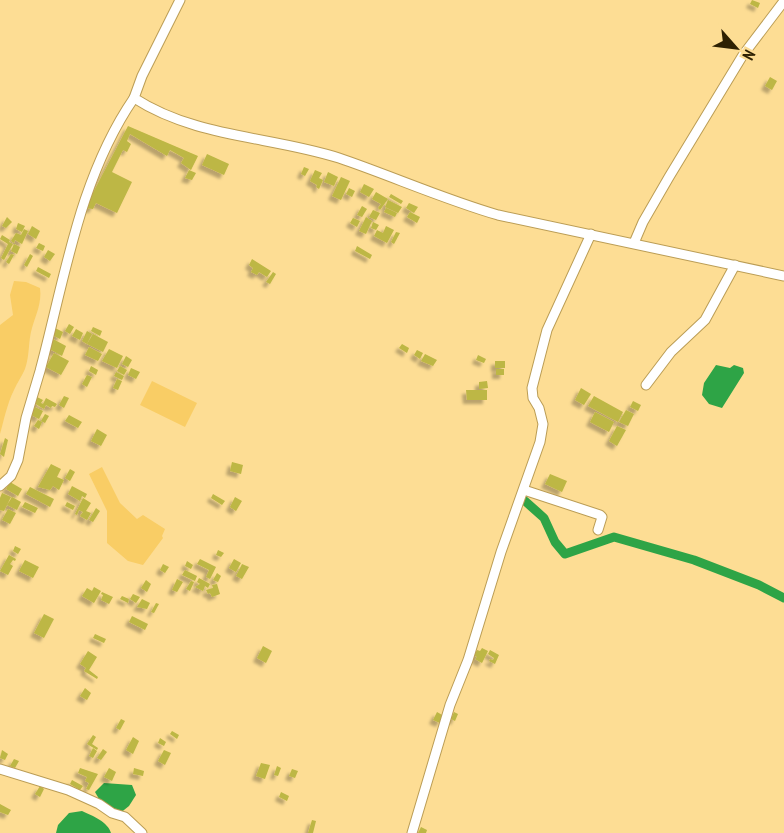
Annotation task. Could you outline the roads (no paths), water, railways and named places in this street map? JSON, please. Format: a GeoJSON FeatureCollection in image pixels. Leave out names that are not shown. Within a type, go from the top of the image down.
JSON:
{"type":"FeatureCollection","features":[{"type":"Feature","properties":{"kind":"street"},"geometry":{"type":"LineString","coordinates":[[0,486],[11,477],[18,460],[29,409],[86,192],[118,122],[134,98],[142,76],[180,0]]}},
{"type":"Feature","properties":{"kind":"street"},"geometry":{"type":"LineString","coordinates":[[634,243],[643,222],[669,177],[743,56],[784,1]]}},
{"type":"Feature","properties":{"kind":"street"},"geometry":{"type":"LineString","coordinates":[[134,98],[152,110],[195,126],[312,150],[463,205],[498,215],[784,276]]}},
{"type":"Feature","properties":{"kind":"street"},"geometry":{"type":"LineString","coordinates":[[412,833],[450,705],[468,660],[501,552],[540,442],[543,424],[539,408],[533,398],[532,388],[547,330],[591,234]]}},
{"type":"Feature","properties":{"kind":"street"},"geometry":{"type":"LineString","coordinates":[[646,385],[671,352],[705,320],[735,265]]}},
{"type":"Feature","properties":{"kind":"street"},"geometry":{"type":"LineString","coordinates":[[522,494],[600,515],[602,517],[598,530]]}},
{"type":"Feature","properties":{"kind":"street"},"geometry":{"type":"LineString","coordinates":[[0,769],[68,790],[89,799],[112,813],[125,817],[142,833]]}},
{"type":"Feature","properties":{"kind":"waterway"},"geometry":{"type":"LineString","coordinates":[[525,501],[544,518],[555,542],[565,554],[614,537],[694,560],[759,585],[784,598]]}}]}
